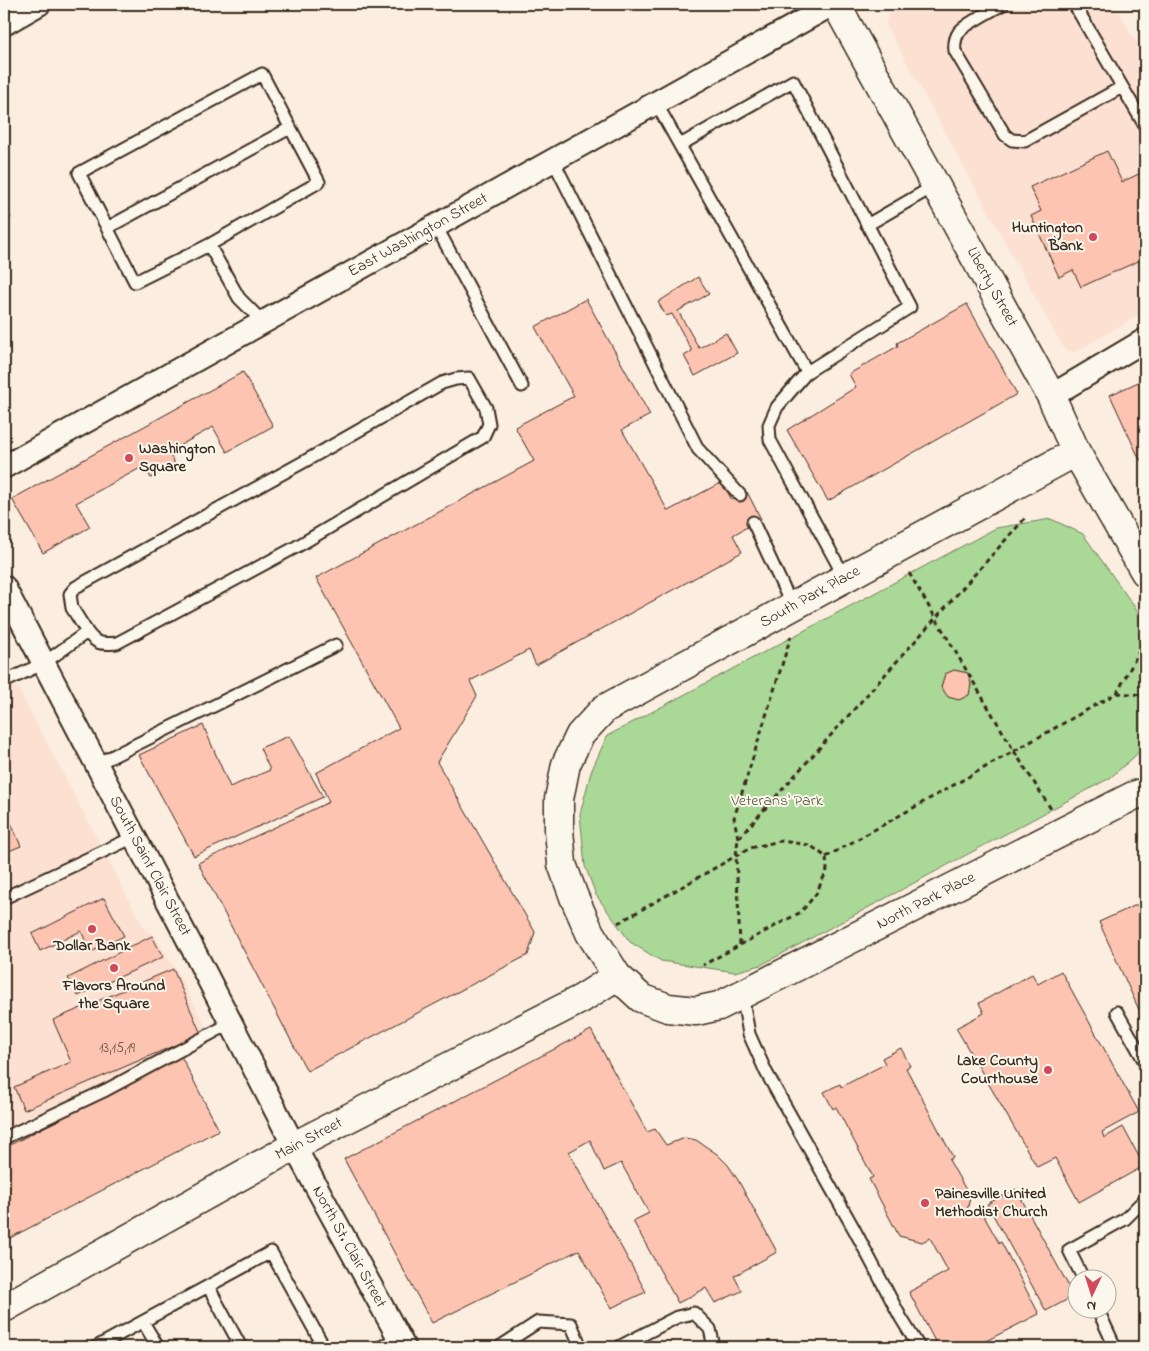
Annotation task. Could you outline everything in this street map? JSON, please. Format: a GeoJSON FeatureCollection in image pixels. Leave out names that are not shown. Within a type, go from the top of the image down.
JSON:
{"type":"FeatureCollection","features":[{"type":"Feature","properties":{"kind":"street"},"geometry":{"type":"LineString","coordinates":[[4,24],[39,4]]}},
{"type":"Feature","properties":{"kind":"street","name":"East Washington Street"},"geometry":{"type":"LineString","coordinates":[[4,467],[834,4]]}},
{"type":"Feature","properties":{"kind":"street","name":"Liberty Street"},"geometry":{"type":"LineString","coordinates":[[834,4],[936,185],[1051,396],[1076,452],[1145,572]]}},
{"type":"Feature","properties":{"kind":"street"},"geometry":{"type":"LineString","coordinates":[[1051,396],[1145,340]]}},
{"type":"Feature","properties":{"kind":"street","name":"South Park Place"},"geometry":{"type":"LineString","coordinates":[[617,976],[590,933],[562,864],[559,799],[566,764],[580,734],[604,709],[1076,452]]}},
{"type":"Feature","properties":{"kind":"street","name":"South Saint Clair Street"},"geometry":{"type":"LineString","coordinates":[[4,586],[294,1146]]}},
{"type":"Feature","properties":{"kind":"street","name":"North Park Place"},"geometry":{"type":"LineString","coordinates":[[617,976],[641,998],[668,1008],[696,1011],[730,1000],[1065,831],[1141,790]]}},
{"type":"Feature","properties":{"kind":"street","name":"Main Street"},"geometry":{"type":"LineString","coordinates":[[4,1308],[294,1146],[581,1000],[617,976]]}},
{"type":"Feature","properties":{"kind":"street","name":"North St. Clair Street"},"geometry":{"type":"LineString","coordinates":[[294,1146],[394,1344]]}},
{"type":"Feature","properties":{"kind":"lane"},"geometry":{"type":"LineString","coordinates":[[1004,4],[960,30],[954,45],[955,51],[1005,135],[1012,140],[1025,141],[1122,87]]}},
{"type":"Feature","properties":{"kind":"lane"},"geometry":{"type":"LineString","coordinates":[[1074,4],[1145,126]]}},
{"type":"Feature","properties":{"kind":"lane"},"geometry":{"type":"LineString","coordinates":[[262,74],[290,128],[319,182],[209,245],[135,282],[79,174],[262,74]]}},
{"type":"Feature","properties":{"kind":"lane"},"geometry":{"type":"LineString","coordinates":[[680,145],[793,82],[910,307],[807,372],[777,408],[769,425],[770,440],[845,578]]}},
{"type":"Feature","properties":{"kind":"lane"},"geometry":{"type":"LineString","coordinates":[[656,103],[807,372]]}},
{"type":"Feature","properties":{"kind":"lane"},"geometry":{"type":"LineString","coordinates":[[107,228],[290,128]]}},
{"type":"Feature","properties":{"kind":"lane"},"geometry":{"type":"LineString","coordinates":[[553,160],[698,449],[740,495]]}},
{"type":"Feature","properties":{"kind":"lane"},"geometry":{"type":"LineString","coordinates":[[867,225],[936,185]]}},
{"type":"Feature","properties":{"kind":"lane"},"geometry":{"type":"LineString","coordinates":[[436,226],[522,386]]}},
{"type":"Feature","properties":{"kind":"lane"},"geometry":{"type":"LineString","coordinates":[[209,245],[239,298],[263,322]]}},
{"type":"Feature","properties":{"kind":"lane"},"geometry":{"type":"LineString","coordinates":[[469,378],[486,408],[489,424],[484,437],[296,547],[117,643],[103,644],[94,641],[87,632],[72,608],[70,594],[76,587],[298,465],[442,383],[469,378]]}},
{"type":"Feature","properties":{"kind":"lane"},"geometry":{"type":"LineString","coordinates":[[753,522],[792,606]]}},
{"type":"Feature","properties":{"kind":"lane"},"geometry":{"type":"LineString","coordinates":[[4,682],[44,663],[87,632]]}},
{"type":"Feature","properties":{"kind":"lane"},"geometry":{"type":"LineString","coordinates":[[96,764],[336,645]]}},
{"type":"Feature","properties":{"kind":"lane"},"geometry":{"type":"LineString","coordinates":[[4,898],[134,837]]}},
{"type":"Feature","properties":{"kind":"lane"},"geometry":{"type":"LineString","coordinates":[[730,1000],[749,1034],[766,1072],[854,1229],[901,1318],[919,1347]]}},
{"type":"Feature","properties":{"kind":"lane"},"geometry":{"type":"LineString","coordinates":[[1117,1012],[1145,1062]]}},
{"type":"Feature","properties":{"kind":"lane"},"geometry":{"type":"LineString","coordinates":[[4,1138],[106,1090],[231,1023]]}},
{"type":"Feature","properties":{"kind":"lane"},"geometry":{"type":"LineString","coordinates":[[1078,1268],[1069,1250],[1125,1219],[1145,1199]]}},
{"type":"Feature","properties":{"kind":"lane"},"geometry":{"type":"LineString","coordinates":[[96,1347],[271,1252],[324,1347]]}},
{"type":"Feature","properties":{"kind":"lane"},"geometry":{"type":"LineString","coordinates":[[208,1286],[241,1347]]}},
{"type":"Feature","properties":{"kind":"lane"},"geometry":{"type":"LineString","coordinates":[[619,1347],[677,1317],[694,1314],[710,1330],[714,1347]]}},
{"type":"Feature","properties":{"kind":"lane"},"geometry":{"type":"LineString","coordinates":[[1102,1318],[1115,1347]]}},
{"type":"Feature","properties":{"kind":"lane"},"geometry":{"type":"LineString","coordinates":[[143,1322],[158,1347]]}},
{"type":"Feature","properties":{"kind":"lane"},"geometry":{"type":"LineString","coordinates":[[501,1347],[538,1322],[571,1324],[581,1347]]}},
{"type":"Feature","properties":{"kind":"path"},"geometry":{"type":"LineString","coordinates":[[738,839],[1027,516]]}},
{"type":"Feature","properties":{"kind":"path"},"geometry":{"type":"LineString","coordinates":[[896,550],[934,618],[1014,751],[1065,831]]}},
{"type":"Feature","properties":{"kind":"path"},"geometry":{"type":"LineString","coordinates":[[740,945],[736,855],[738,839],[734,818],[791,637],[792,606]]}},
{"type":"Feature","properties":{"kind":"path"},"geometry":{"type":"LineString","coordinates":[[826,856],[1117,693],[1145,644]]}},
{"type":"Feature","properties":{"kind":"path"},"geometry":{"type":"LineString","coordinates":[[1117,693],[1145,695]]}},
{"type":"Feature","properties":{"kind":"path"},"geometry":{"type":"LineString","coordinates":[[618,923],[750,848],[780,841],[810,845],[826,856]]}},
{"type":"Feature","properties":{"kind":"path"},"geometry":{"type":"LineString","coordinates":[[702,965],[801,912],[816,894],[827,870],[826,856]]}},
{"type":"Feature","properties":{"kind":"shaded area"},"geometry":{"type":"Polygon","coordinates":[[[900,4],[1115,4],[1145,58],[1145,311],[1077,351],[1066,351],[885,23],[892,8],[900,4]]]}},
{"type":"Feature","properties":{"kind":"shaded area"},"geometry":{"type":"Polygon","coordinates":[[[4,661],[145,930],[154,935],[176,970],[209,1033],[4,1131],[4,661]]]}},
{"type":"Feature","properties":{"kind":"green space","name":"Veterans' Park"},"geometry":{"type":"Polygon","coordinates":[[[1051,519],[1083,534],[1134,606],[1145,626],[1145,745],[1135,756],[1110,778],[761,965],[735,972],[661,961],[630,942],[596,895],[585,866],[580,814],[591,772],[607,736],[996,528],[1051,519]]]}},
{"type":"Feature","properties":{"kind":"building","name":"Huntington Bank"},"geometry":{"type":"Polygon","coordinates":[[[1107,151],[1122,182],[1145,171],[1145,258],[1081,287],[1073,270],[1059,277],[1031,216],[1041,211],[1030,187],[1107,151]]]}},
{"type":"Feature","properties":{"kind":"building"},"geometry":{"type":"Polygon","coordinates":[[[4,204],[11,218],[4,222],[4,204]]]}},
{"type":"Feature","properties":{"kind":"building"},"geometry":{"type":"Polygon","coordinates":[[[698,277],[709,294],[678,311],[699,348],[726,333],[737,353],[695,376],[684,356],[692,351],[672,314],[666,316],[658,302],[698,277]]]}},
{"type":"Feature","properties":{"kind":"building"},"geometry":{"type":"Polygon","coordinates":[[[586,299],[650,415],[622,430],[668,511],[722,482],[732,500],[747,492],[761,519],[733,535],[742,552],[536,665],[529,650],[470,681],[477,696],[437,762],[535,932],[528,955],[307,1071],[198,863],[329,802],[316,773],[399,728],[316,578],[534,461],[515,427],[574,396],[535,327],[586,299]]]}},
{"type":"Feature","properties":{"kind":"building"},"geometry":{"type":"Polygon","coordinates":[[[967,304],[1017,394],[828,501],[787,430],[856,387],[849,374],[898,346],[897,343],[967,304]]]}},
{"type":"Feature","properties":{"kind":"building","name":"Washington Square"},"geometry":{"type":"Polygon","coordinates":[[[243,372],[273,426],[227,452],[213,427],[168,452],[175,464],[151,478],[144,466],[76,503],[90,527],[43,553],[12,499],[243,372]]]}},
{"type":"Feature","properties":{"kind":"building"},"geometry":{"type":"Polygon","coordinates":[[[1145,379],[1145,458],[1140,460],[1110,395],[1145,379]]]}},
{"type":"Feature","properties":{"kind":"building"},"geometry":{"type":"Polygon","coordinates":[[[954,670],[968,673],[971,684],[969,695],[959,700],[948,697],[941,687],[945,674],[954,670]]]}},
{"type":"Feature","properties":{"kind":"building"},"geometry":{"type":"Polygon","coordinates":[[[203,725],[230,787],[270,770],[260,748],[289,736],[323,797],[194,856],[139,755],[203,725]]]}},
{"type":"Feature","properties":{"kind":"building"},"geometry":{"type":"Polygon","coordinates":[[[4,807],[21,846],[4,853],[4,807]]]}},
{"type":"Feature","properties":{"kind":"building"},"geometry":{"type":"Polygon","coordinates":[[[104,898],[124,936],[91,952],[81,931],[40,951],[32,934],[104,898]]]}},
{"type":"Feature","properties":{"kind":"building"},"geometry":{"type":"Polygon","coordinates":[[[1145,901],[1145,1023],[1099,922],[1145,901]]]}},
{"type":"Feature","properties":{"kind":"building","name":"Flavors Around the Square"},"geometry":{"type":"Polygon","coordinates":[[[152,936],[163,957],[78,996],[68,978],[152,936]]]}},
{"type":"Feature","properties":{"kind":"building"},"geometry":{"type":"Polygon","coordinates":[[[173,969],[201,1034],[24,1110],[14,1087],[71,1062],[53,1020],[173,969]]]}},
{"type":"Feature","properties":{"kind":"building","name":"Lake County Courthouse"},"geometry":{"type":"Polygon","coordinates":[[[1061,971],[1139,1112],[1102,1132],[1104,1138],[1123,1127],[1144,1166],[1079,1202],[1055,1158],[1037,1167],[956,1028],[984,1013],[979,1003],[1032,974],[1038,984],[1061,971]]]}},
{"type":"Feature","properties":{"kind":"building"},"geometry":{"type":"Polygon","coordinates":[[[591,1030],[647,1132],[655,1129],[666,1145],[685,1138],[696,1140],[717,1154],[728,1165],[738,1180],[777,1252],[734,1276],[742,1291],[715,1303],[706,1288],[678,1303],[633,1221],[649,1213],[621,1163],[604,1171],[590,1140],[569,1152],[646,1292],[611,1308],[579,1250],[432,1323],[344,1159],[591,1030]]]}},
{"type":"Feature","properties":{"kind":"building","name":"Painesville United Methodist Church"},"geometry":{"type":"Polygon","coordinates":[[[901,1048],[910,1066],[906,1068],[953,1157],[949,1160],[970,1197],[966,1217],[980,1209],[999,1243],[1001,1242],[1039,1314],[974,1347],[938,1347],[909,1292],[948,1271],[930,1238],[922,1242],[899,1236],[869,1179],[873,1177],[836,1107],[833,1109],[824,1092],[840,1084],[841,1087],[885,1064],[882,1058],[901,1048]]]}},
{"type":"Feature","properties":{"kind":"building"},"geometry":{"type":"Polygon","coordinates":[[[181,1056],[219,1130],[4,1241],[4,1148],[181,1056]]]}},
{"type":"Feature","properties":{"kind":"building"},"geometry":{"type":"Polygon","coordinates":[[[1016,1189],[1066,1281],[1066,1300],[1046,1311],[987,1204],[1016,1189]]]}},
{"type":"Feature","properties":{"kind":"place","name":"Huntington Bank"},"geometry":{"type":"Point","coordinates":[1093,237]}},
{"type":"Feature","properties":{"kind":"place","name":"Washington Square"},"geometry":{"type":"Point","coordinates":[129,458]}},
{"type":"Feature","properties":{"kind":"place","name":"Dollar Bank"},"geometry":{"type":"Point","coordinates":[92,929]}},
{"type":"Feature","properties":{"kind":"place","name":"Flavors Around the Square"},"geometry":{"type":"Point","coordinates":[114,968]}},
{"type":"Feature","properties":{"kind":"place","name":"Lake County Courthouse"},"geometry":{"type":"Point","coordinates":[1048,1070]}},
{"type":"Feature","properties":{"kind":"place","name":"Painesville United Methodist Church"},"geometry":{"type":"Point","coordinates":[925,1203]}}]}
